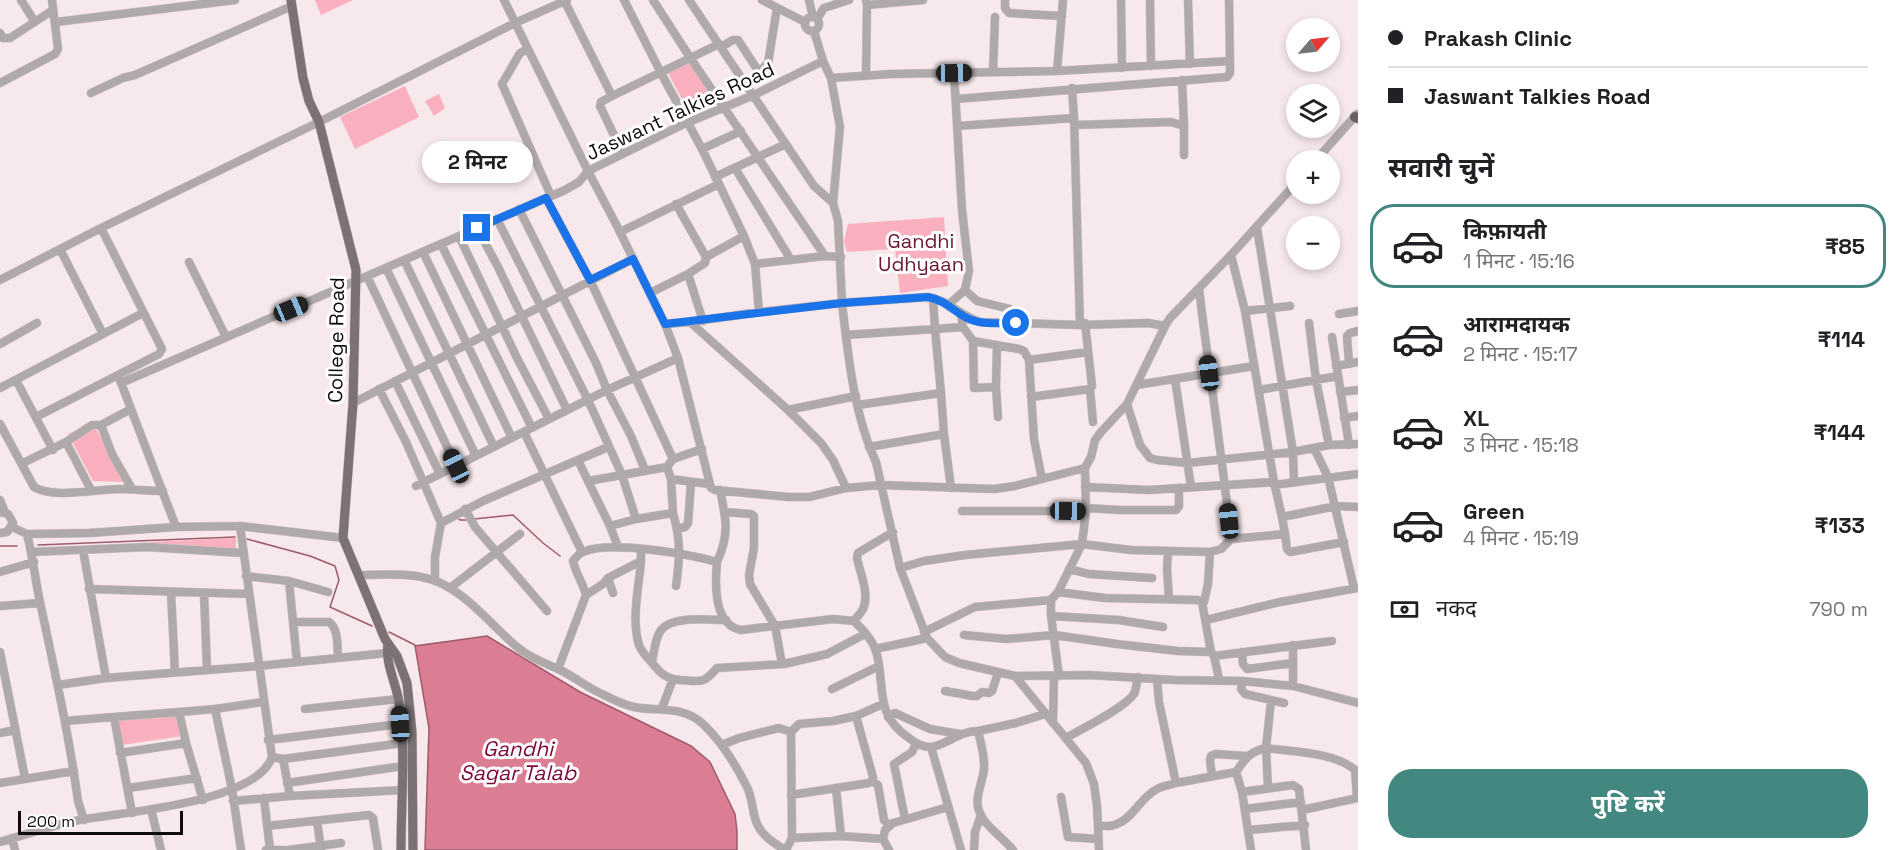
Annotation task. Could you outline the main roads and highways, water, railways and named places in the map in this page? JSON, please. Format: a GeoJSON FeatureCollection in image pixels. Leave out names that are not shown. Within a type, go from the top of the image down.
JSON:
{"type":"FeatureCollection","features":[{"type":"Feature","properties":{"kind":"main road","name":"College Road"},"geometry":{"type":"LineString","coordinates":[[292,3],[303,78],[309,101],[319,123],[356,270],[353,403],[343,538],[387,649],[398,699],[403,743],[401,850]]}},
{"type":"Feature","properties":{"kind":"main road","name":"College Road"},"geometry":{"type":"LineString","coordinates":[[387,649],[397,656],[406,683],[412,732],[413,850]]}},
{"type":"Feature","properties":{"kind":"water","name":"Gandhi Sagar Talab"},"geometry":{"type":"Polygon","coordinates":[[[487,636],[580,692],[691,746],[710,762],[735,814],[737,850],[425,850],[429,728],[415,646],[487,636]]]}},
{"type":"Feature","properties":{"kind":"waterway"},"geometry":{"type":"LineString","coordinates":[[474,519],[513,515],[560,556]]}},
{"type":"Feature","properties":{"kind":"waterway"},"geometry":{"type":"LineString","coordinates":[[457,517],[460,520],[469,520]]}},
{"type":"Feature","properties":{"kind":"waterway"},"geometry":{"type":"LineString","coordinates":[[38,545],[235,537]]}},
{"type":"Feature","properties":{"kind":"waterway"},"geometry":{"type":"LineString","coordinates":[[247,539],[310,556],[335,566],[339,580],[330,607],[372,626]]}},
{"type":"Feature","properties":{"kind":"waterway"},"geometry":{"type":"LineString","coordinates":[[0,546],[17,546]]}},
{"type":"Feature","properties":{"kind":"waterway"},"geometry":{"type":"LineString","coordinates":[[389,632],[415,645]]}},
{"type":"Feature","properties":{"kind":"park label","name":"Gandhi Udhyaan"},"geometry":{"type":"Point","coordinates":[921,252]}}]}
